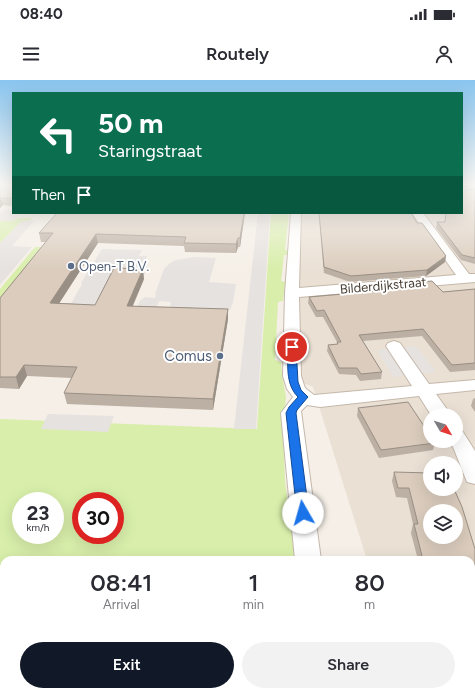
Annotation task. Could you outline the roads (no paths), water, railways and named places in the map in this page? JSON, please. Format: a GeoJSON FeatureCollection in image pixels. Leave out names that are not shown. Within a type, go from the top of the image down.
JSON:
{"type":"FeatureCollection","features":[{"type":"Feature","properties":{"kind":"street"},"geometry":{"type":"LineString","coordinates":[[296,214],[292,293],[292,376],[296,389],[304,397],[320,401],[475,385]]}},
{"type":"Feature","properties":{"kind":"street"},"geometry":{"type":"LineString","coordinates":[[418,214],[470,278]]}},
{"type":"Feature","properties":{"kind":"street","name":"Bilderdijkstraat"},"geometry":{"type":"LineString","coordinates":[[292,293],[470,278]]}},
{"type":"Feature","properties":{"kind":"street"},"geometry":{"type":"LineString","coordinates":[[394,346],[437,408]]}},
{"type":"Feature","properties":{"kind":"street"},"geometry":{"type":"LineString","coordinates":[[304,397],[291,413],[308,556]]}},
{"type":"Feature","properties":{"kind":"street"},"geometry":{"type":"LineString","coordinates":[[463,447],[475,476]]}},
{"type":"Feature","properties":{"kind":"place","name":"Open-T B.V."},"geometry":{"type":"Point","coordinates":[71,266]}},
{"type":"Feature","properties":{"kind":"place","name":"Comus"},"geometry":{"type":"Point","coordinates":[220,356]}}]}
